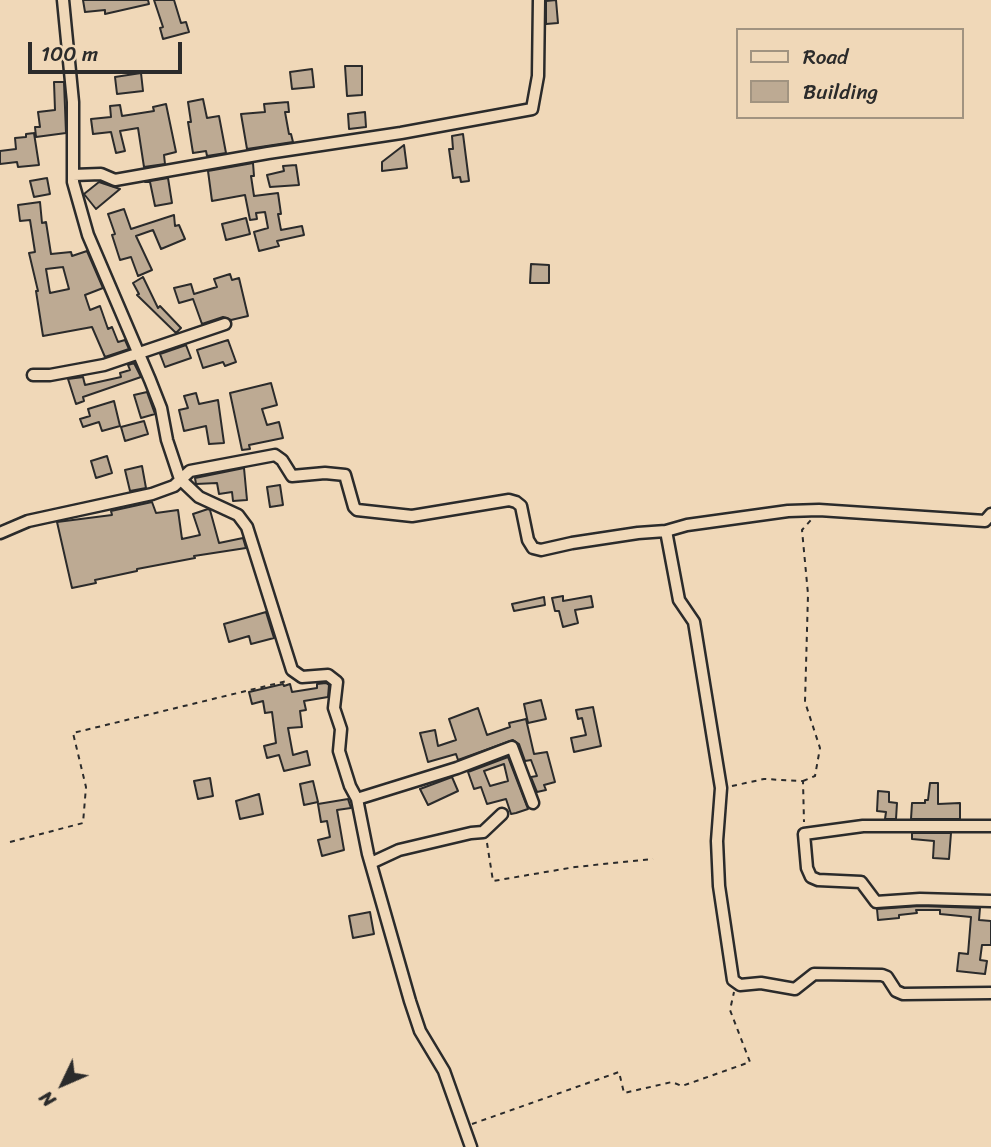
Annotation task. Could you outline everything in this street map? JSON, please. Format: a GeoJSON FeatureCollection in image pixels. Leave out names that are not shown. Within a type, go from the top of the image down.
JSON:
{"type":"FeatureCollection","features":[{"type":"Feature","properties":{"kind":"street"},"geometry":{"type":"LineString","coordinates":[[63,0],[73,102],[73,175],[88,235],[161,408],[167,440],[180,479],[199,498],[238,515],[247,527],[292,670],[302,677],[328,675],[337,682],[334,708],[341,729],[339,751],[357,799],[371,863],[420,1031],[444,1071],[471,1147]]}},
{"type":"Feature","properties":{"kind":"street"},"geometry":{"type":"LineString","coordinates":[[73,175],[101,174],[115,180],[532,109],[538,76],[539,0]]}},
{"type":"Feature","properties":{"kind":"street"},"geometry":{"type":"LineString","coordinates":[[33,375],[50,375],[104,365],[225,324]]}},
{"type":"Feature","properties":{"kind":"street"},"geometry":{"type":"LineString","coordinates":[[0,533],[28,521],[152,494],[173,486],[190,471],[275,455],[282,460],[292,476],[345,475],[357,510],[412,516],[509,500],[516,502],[521,506],[528,540],[533,548],[541,550],[766,513],[819,510],[985,521],[991,514]]}},
{"type":"Feature","properties":{"kind":"street"},"geometry":{"type":"LineString","coordinates":[[666,531],[679,600],[694,622],[721,788],[717,841],[719,886],[731,975],[736,983],[761,983],[795,989],[814,974],[882,975],[887,977],[895,991],[903,994],[991,993]]}},
{"type":"Feature","properties":{"kind":"street"},"geometry":{"type":"LineString","coordinates":[[357,799],[457,768],[512,747],[533,803]]}},
{"type":"Feature","properties":{"kind":"street"},"geometry":{"type":"LineString","coordinates":[[371,863],[399,850],[483,832],[502,814]]}},
{"type":"Feature","properties":{"kind":"street"},"geometry":{"type":"LineString","coordinates":[[991,826],[863,826],[804,834],[807,868],[811,877],[818,880],[861,882],[876,902],[920,899],[991,901]]}},
{"type":"Feature","properties":{"kind":"path"},"geometry":{"type":"LineString","coordinates":[[721,788],[764,779],[803,781],[815,776],[820,748],[805,702],[808,608],[802,530],[819,510]]}},
{"type":"Feature","properties":{"kind":"path"},"geometry":{"type":"LineString","coordinates":[[10,842],[83,823],[86,787],[73,733],[287,681],[297,674]]}},
{"type":"Feature","properties":{"kind":"path"},"geometry":{"type":"LineString","coordinates":[[803,781],[804,834]]}},
{"type":"Feature","properties":{"kind":"path"},"geometry":{"type":"LineString","coordinates":[[483,832],[493,881],[575,867],[653,859]]}},
{"type":"Feature","properties":{"kind":"path"},"geometry":{"type":"LineString","coordinates":[[465,1126],[619,1072],[624,1093],[672,1082],[682,1086],[750,1062],[730,1010],[736,983]]}},
{"type":"Feature","properties":{"kind":"building"},"geometry":{"type":"Polygon","coordinates":[[[83,0],[148,0],[149,4],[105,14],[105,10],[85,12],[83,0]]]}},
{"type":"Feature","properties":{"kind":"building"},"geometry":{"type":"Polygon","coordinates":[[[154,0],[174,0],[181,23],[186,22],[189,32],[163,39],[160,28],[163,27],[154,0]]]}},
{"type":"Feature","properties":{"kind":"building"},"geometry":{"type":"Polygon","coordinates":[[[556,0],[558,23],[546,24],[546,1],[556,0]]]}},
{"type":"Feature","properties":{"kind":"building"},"geometry":{"type":"Polygon","coordinates":[[[345,66],[362,66],[362,95],[347,96],[345,66]]]}},
{"type":"Feature","properties":{"kind":"building"},"geometry":{"type":"Polygon","coordinates":[[[312,69],[314,87],[292,89],[290,72],[312,69]]]}},
{"type":"Feature","properties":{"kind":"building"},"geometry":{"type":"Polygon","coordinates":[[[141,73],[143,91],[117,94],[115,77],[141,73]]]}},
{"type":"Feature","properties":{"kind":"building"},"geometry":{"type":"Polygon","coordinates":[[[54,82],[64,82],[66,133],[36,137],[35,127],[40,127],[38,112],[55,110],[54,82]]]}},
{"type":"Feature","properties":{"kind":"building"},"geometry":{"type":"Polygon","coordinates":[[[203,99],[207,118],[219,116],[226,153],[207,156],[206,151],[193,153],[188,102],[203,99]]]}},
{"type":"Feature","properties":{"kind":"building"},"geometry":{"type":"Polygon","coordinates":[[[288,102],[289,112],[285,112],[293,142],[247,149],[241,114],[265,112],[264,104],[288,102]]]}},
{"type":"Feature","properties":{"kind":"building"},"geometry":{"type":"Polygon","coordinates":[[[166,104],[176,152],[164,155],[165,164],[144,167],[138,128],[120,131],[125,151],[116,153],[111,132],[93,134],[91,119],[111,117],[110,106],[120,105],[122,116],[154,111],[153,107],[166,104]]]}},
{"type":"Feature","properties":{"kind":"building"},"geometry":{"type":"Polygon","coordinates":[[[365,112],[366,127],[349,129],[348,114],[365,112]]]}},
{"type":"Feature","properties":{"kind":"building"},"geometry":{"type":"Polygon","coordinates":[[[34,133],[39,165],[18,167],[17,162],[0,164],[0,151],[16,149],[15,138],[34,133]]]}},
{"type":"Feature","properties":{"kind":"building"},"geometry":{"type":"Polygon","coordinates":[[[463,134],[469,181],[461,182],[460,177],[453,178],[449,149],[453,149],[452,136],[463,134]]]}},
{"type":"Feature","properties":{"kind":"building"},"geometry":{"type":"Polygon","coordinates":[[[404,145],[407,168],[382,171],[382,162],[404,145]]]}},
{"type":"Feature","properties":{"kind":"building"},"geometry":{"type":"Polygon","coordinates":[[[253,163],[254,176],[251,176],[254,196],[278,193],[281,230],[302,226],[304,235],[277,241],[279,246],[259,251],[254,232],[268,228],[265,212],[256,213],[257,219],[250,220],[245,195],[212,201],[208,171],[253,163]]]}},
{"type":"Feature","properties":{"kind":"building"},"geometry":{"type":"Polygon","coordinates":[[[296,165],[299,185],[270,187],[267,175],[284,171],[283,166],[296,165]]]}},
{"type":"Feature","properties":{"kind":"building"},"geometry":{"type":"Polygon","coordinates":[[[47,178],[50,194],[34,197],[30,181],[47,178]]]}},
{"type":"Feature","properties":{"kind":"building"},"geometry":{"type":"Polygon","coordinates":[[[168,178],[172,203],[155,206],[150,182],[145,182],[168,178]]]}},
{"type":"Feature","properties":{"kind":"building"},"geometry":{"type":"Polygon","coordinates":[[[99,182],[120,189],[96,209],[84,194],[99,182]]]}},
{"type":"Feature","properties":{"kind":"building"},"geometry":{"type":"Polygon","coordinates":[[[40,202],[42,223],[46,222],[51,254],[71,252],[72,256],[87,251],[103,288],[85,295],[90,310],[100,306],[108,329],[112,327],[118,342],[125,340],[129,349],[105,357],[92,327],[43,336],[38,291],[29,253],[35,252],[30,220],[20,221],[18,205],[40,202]],[[63,267],[46,269],[50,293],[69,289],[63,267]]]}},
{"type":"Feature","properties":{"kind":"building"},"geometry":{"type":"Polygon","coordinates":[[[124,209],[131,229],[174,215],[175,226],[179,225],[185,239],[161,249],[153,230],[136,236],[152,270],[138,276],[131,257],[120,260],[112,235],[115,234],[108,214],[124,209]]]}},
{"type":"Feature","properties":{"kind":"building"},"geometry":{"type":"Polygon","coordinates":[[[246,218],[250,234],[226,240],[222,224],[246,218]]]}},
{"type":"Feature","properties":{"kind":"building"},"geometry":{"type":"Polygon","coordinates":[[[531,264],[549,265],[549,283],[530,283],[531,264]]]}},
{"type":"Feature","properties":{"kind":"building"},"geometry":{"type":"Polygon","coordinates":[[[230,274],[232,280],[239,278],[248,316],[231,320],[223,317],[202,324],[193,299],[179,303],[174,288],[191,284],[194,294],[217,287],[214,279],[230,274]]]}},
{"type":"Feature","properties":{"kind":"building"},"geometry":{"type":"Polygon","coordinates":[[[143,277],[158,308],[160,306],[181,328],[176,333],[137,295],[139,294],[133,283],[143,277]]]}},
{"type":"Feature","properties":{"kind":"building"},"geometry":{"type":"Polygon","coordinates":[[[228,340],[236,362],[225,366],[223,362],[203,368],[197,350],[228,340]]]}},
{"type":"Feature","properties":{"kind":"building"},"geometry":{"type":"Polygon","coordinates":[[[186,345],[191,358],[165,367],[160,354],[186,345]]]}},
{"type":"Feature","properties":{"kind":"building"},"geometry":{"type":"Polygon","coordinates":[[[134,363],[141,377],[83,397],[84,401],[76,404],[68,379],[83,377],[85,385],[121,377],[120,373],[130,370],[128,365],[134,363]]]}},
{"type":"Feature","properties":{"kind":"building"},"geometry":{"type":"Polygon","coordinates":[[[271,383],[277,405],[262,409],[267,425],[279,422],[283,438],[249,445],[250,449],[242,450],[230,393],[271,383]]]}},
{"type":"Feature","properties":{"kind":"building"},"geometry":{"type":"Polygon","coordinates":[[[147,392],[155,414],[141,418],[134,395],[147,392]]]}},
{"type":"Feature","properties":{"kind":"building"},"geometry":{"type":"Polygon","coordinates":[[[196,393],[199,404],[218,400],[224,443],[209,444],[206,426],[184,431],[179,410],[188,408],[184,396],[196,393]]]}},
{"type":"Feature","properties":{"kind":"building"},"geometry":{"type":"Polygon","coordinates":[[[114,401],[120,426],[102,431],[99,422],[83,427],[80,419],[90,416],[88,409],[114,401]]]}},
{"type":"Feature","properties":{"kind":"building"},"geometry":{"type":"Polygon","coordinates":[[[144,421],[148,434],[125,441],[121,427],[144,421]]]}},
{"type":"Feature","properties":{"kind":"building"},"geometry":{"type":"Polygon","coordinates":[[[107,456],[112,473],[96,478],[91,461],[107,456]]]}},
{"type":"Feature","properties":{"kind":"building"},"geometry":{"type":"Polygon","coordinates":[[[142,466],[146,488],[130,491],[125,470],[142,466]]]}},
{"type":"Feature","properties":{"kind":"building"},"geometry":{"type":"Polygon","coordinates":[[[244,468],[247,500],[233,501],[232,492],[219,494],[217,483],[196,484],[195,478],[244,468]]]}},
{"type":"Feature","properties":{"kind":"building"},"geometry":{"type":"Polygon","coordinates":[[[280,485],[283,505],[270,507],[267,487],[280,485]]]}},
{"type":"Feature","properties":{"kind":"building"},"geometry":{"type":"Polygon","coordinates":[[[152,502],[156,513],[178,510],[182,539],[200,535],[193,514],[208,509],[219,543],[243,538],[246,548],[137,569],[72,588],[57,522],[112,515],[111,511],[152,502]]]}},
{"type":"Feature","properties":{"kind":"building"},"geometry":{"type":"Polygon","coordinates":[[[563,596],[563,601],[591,596],[593,607],[575,610],[578,623],[563,627],[552,598],[563,596]]]}},
{"type":"Feature","properties":{"kind":"building"},"geometry":{"type":"Polygon","coordinates":[[[544,597],[545,605],[514,611],[512,604],[544,597]]]}},
{"type":"Feature","properties":{"kind":"building"},"geometry":{"type":"Polygon","coordinates":[[[266,612],[274,638],[251,644],[249,636],[229,642],[224,624],[266,612]]]}},
{"type":"Feature","properties":{"kind":"building"},"geometry":{"type":"Polygon","coordinates":[[[290,684],[292,692],[317,688],[317,684],[329,685],[328,697],[304,701],[306,710],[300,711],[302,727],[288,728],[293,755],[307,751],[310,765],[284,771],[279,755],[267,758],[264,746],[276,743],[272,712],[265,713],[263,701],[252,704],[249,692],[290,684]]]}},
{"type":"Feature","properties":{"kind":"building"},"geometry":{"type":"Polygon","coordinates":[[[541,700],[546,719],[528,723],[524,704],[541,700]]]}},
{"type":"Feature","properties":{"kind":"building"},"geometry":{"type":"Polygon","coordinates":[[[593,707],[601,746],[574,752],[571,738],[586,735],[582,718],[578,719],[576,710],[593,707]]]}},
{"type":"Feature","properties":{"kind":"building"},"geometry":{"type":"Polygon","coordinates":[[[478,708],[487,735],[510,727],[509,723],[526,719],[534,754],[547,752],[555,782],[544,785],[546,790],[537,792],[531,777],[537,776],[531,760],[525,761],[519,744],[513,740],[458,760],[456,754],[428,762],[420,733],[435,730],[438,746],[456,740],[449,719],[478,708]]]}},
{"type":"Feature","properties":{"kind":"building"},"geometry":{"type":"Polygon","coordinates":[[[508,757],[528,809],[511,814],[506,799],[487,804],[481,787],[474,789],[468,772],[508,757]],[[504,764],[484,771],[490,786],[508,781],[504,764]]]}},
{"type":"Feature","properties":{"kind":"building"},"geometry":{"type":"Polygon","coordinates":[[[452,777],[458,791],[428,805],[420,789],[452,777]]]}},
{"type":"Feature","properties":{"kind":"building"},"geometry":{"type":"Polygon","coordinates":[[[210,778],[213,796],[198,799],[194,781],[210,778]]]}},
{"type":"Feature","properties":{"kind":"building"},"geometry":{"type":"Polygon","coordinates":[[[313,781],[318,802],[304,805],[300,784],[313,781]]]}},
{"type":"Feature","properties":{"kind":"building"},"geometry":{"type":"Polygon","coordinates":[[[930,783],[938,783],[938,804],[960,803],[960,819],[911,819],[912,803],[925,803],[925,800],[928,800],[930,783]]]}},
{"type":"Feature","properties":{"kind":"building"},"geometry":{"type":"Polygon","coordinates":[[[878,791],[889,792],[889,802],[897,803],[896,819],[885,819],[886,812],[877,811],[878,791]]]}},
{"type":"Feature","properties":{"kind":"building"},"geometry":{"type":"Polygon","coordinates":[[[259,794],[263,814],[240,819],[236,801],[259,794]]]}},
{"type":"Feature","properties":{"kind":"building"},"geometry":{"type":"Polygon","coordinates":[[[348,799],[351,808],[337,810],[344,850],[322,856],[318,840],[330,837],[327,821],[321,822],[318,804],[348,799]]]}},
{"type":"Feature","properties":{"kind":"building"},"geometry":{"type":"Polygon","coordinates":[[[912,833],[951,833],[949,859],[933,858],[934,841],[912,839],[912,833]]]}},
{"type":"Feature","properties":{"kind":"building"},"geometry":{"type":"Polygon","coordinates":[[[920,906],[980,908],[979,920],[991,921],[991,945],[982,945],[980,960],[987,961],[985,974],[957,971],[959,953],[968,954],[971,917],[940,914],[940,910],[916,910],[917,913],[899,915],[899,918],[878,920],[877,909],[920,906]]]}},
{"type":"Feature","properties":{"kind":"building"},"geometry":{"type":"Polygon","coordinates":[[[370,912],[374,934],[353,938],[349,916],[370,912]]]}}]}
